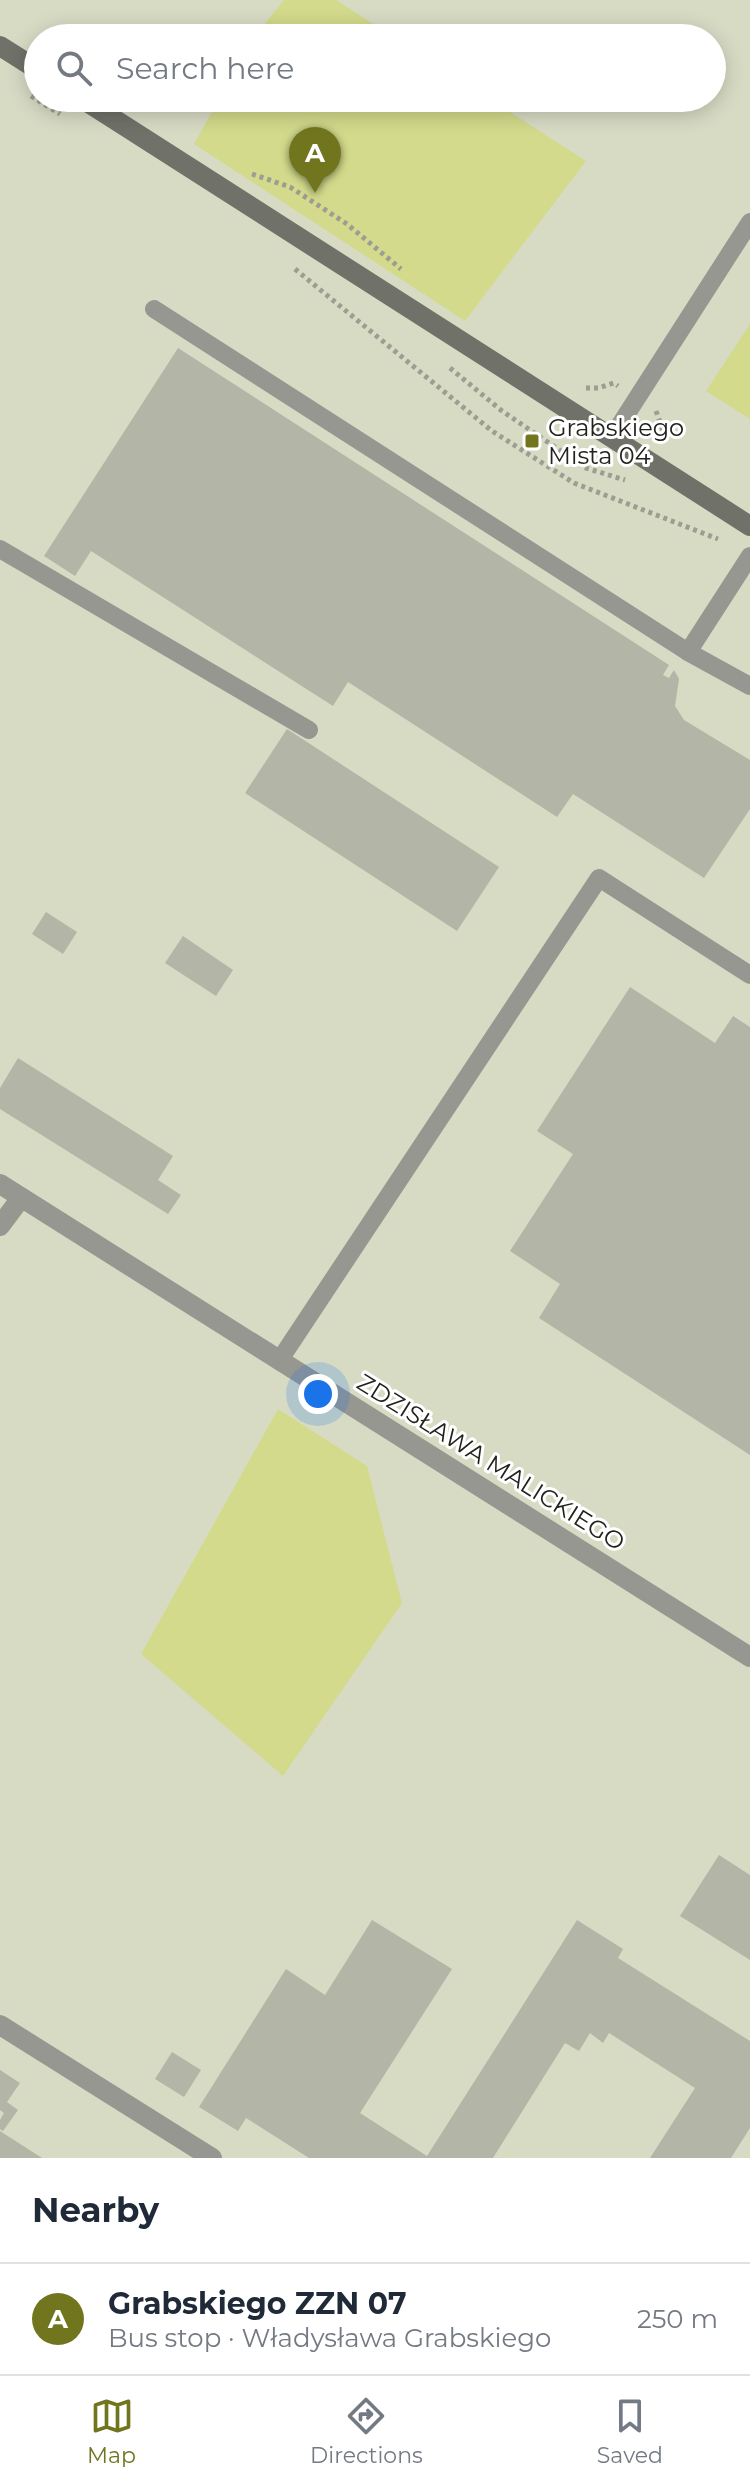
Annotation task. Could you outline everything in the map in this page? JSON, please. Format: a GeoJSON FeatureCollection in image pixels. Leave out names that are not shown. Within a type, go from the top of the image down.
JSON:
{"type":"FeatureCollection","features":[{"type":"Feature","properties":{"kind":"street"},"geometry":{"type":"LineString","coordinates":[[0,46],[24,61]]}},
{"type":"Feature","properties":{"kind":"street"},"geometry":{"type":"LineString","coordinates":[[103,112],[750,526]]}},
{"type":"Feature","properties":{"kind":"street","name":"ZDZISŁAWA MALICKIEGO"},"geometry":{"type":"LineString","coordinates":[[0,1184],[750,1657]]}},
{"type":"Feature","properties":{"kind":"street"},"geometry":{"type":"LineString","coordinates":[[0,1226],[21,1198]]}},
{"type":"Feature","properties":{"kind":"street"},"geometry":{"type":"LineString","coordinates":[[0,2025],[212,2158]]}},
{"type":"Feature","properties":{"kind":"lane"},"geometry":{"type":"LineString","coordinates":[[612,437],[750,222]]}},
{"type":"Feature","properties":{"kind":"lane"},"geometry":{"type":"LineString","coordinates":[[154,309],[688,652],[750,686]]}},
{"type":"Feature","properties":{"kind":"lane"},"geometry":{"type":"LineString","coordinates":[[0,549],[309,730]]}},
{"type":"Feature","properties":{"kind":"lane"},"geometry":{"type":"LineString","coordinates":[[688,652],[750,556]]}},
{"type":"Feature","properties":{"kind":"lane"},"geometry":{"type":"LineString","coordinates":[[279,1361],[599,878],[750,975]]}},
{"type":"Feature","properties":{"kind":"path"},"geometry":{"type":"LineString","coordinates":[[56,112],[64,117]]}},
{"type":"Feature","properties":{"kind":"path"},"geometry":{"type":"LineString","coordinates":[[292,267],[492,431],[574,483],[725,542],[750,556]]}},
{"type":"Feature","properties":{"kind":"shaded area"},"geometry":{"type":"Polygon","coordinates":[[[0,0],[750,0],[750,2158],[0,2158],[0,0]]]}},
{"type":"Feature","properties":{"kind":"green space"},"geometry":{"type":"Polygon","coordinates":[[[284,0],[336,0],[373,24],[264,24],[284,0]]]}},
{"type":"Feature","properties":{"kind":"green space"},"geometry":{"type":"Polygon","coordinates":[[[212,112],[510,112],[586,161],[465,321],[194,144],[212,112]]]}},
{"type":"Feature","properties":{"kind":"green space"},"geometry":{"type":"Polygon","coordinates":[[[750,324],[750,419],[706,391],[750,324]]]}},
{"type":"Feature","properties":{"kind":"green space"},"geometry":{"type":"Polygon","coordinates":[[[278,1409],[367,1466],[402,1603],[283,1776],[141,1654],[278,1409]]]}},
{"type":"Feature","properties":{"kind":"building"},"geometry":{"type":"Polygon","coordinates":[[[178,348],[669,665],[663,675],[669,678],[674,670],[679,679],[675,706],[684,720],[750,760],[750,809],[704,878],[573,794],[557,817],[348,682],[333,706],[91,551],[75,576],[44,556],[178,348]]]}},
{"type":"Feature","properties":{"kind":"building"},"geometry":{"type":"Polygon","coordinates":[[[287,729],[499,867],[457,931],[245,793],[287,729]]]}},
{"type":"Feature","properties":{"kind":"building"},"geometry":{"type":"Polygon","coordinates":[[[46,912],[77,932],[63,954],[32,934],[46,912]]]}},
{"type":"Feature","properties":{"kind":"building"},"geometry":{"type":"Polygon","coordinates":[[[183,936],[233,970],[216,996],[165,963],[183,936]]]}},
{"type":"Feature","properties":{"kind":"building"},"geometry":{"type":"Polygon","coordinates":[[[630,987],[715,1043],[733,1016],[750,1027],[750,1455],[539,1318],[560,1284],[510,1251],[573,1154],[537,1131],[630,987]]]}},
{"type":"Feature","properties":{"kind":"building"},"geometry":{"type":"Polygon","coordinates":[[[18,1058],[173,1156],[158,1180],[181,1195],[168,1214],[0,1109],[0,1088],[18,1058]]]}},
{"type":"Feature","properties":{"kind":"building"},"geometry":{"type":"Polygon","coordinates":[[[719,1855],[750,1875],[750,1960],[680,1916],[719,1855]]]}},
{"type":"Feature","properties":{"kind":"building"},"geometry":{"type":"Polygon","coordinates":[[[372,1920],[452,1969],[360,2113],[427,2156],[577,1920],[623,1949],[618,1958],[750,2041],[750,2128],[731,2158],[650,2158],[695,2088],[609,2033],[603,2043],[590,2033],[579,2051],[565,2043],[493,2158],[309,2158],[246,2118],[238,2131],[199,2107],[286,1969],[325,1995],[372,1920]]]}},
{"type":"Feature","properties":{"kind":"building"},"geometry":{"type":"Polygon","coordinates":[[[172,2052],[201,2070],[184,2097],[155,2079],[172,2052]]]}},
{"type":"Feature","properties":{"kind":"building"},"geometry":{"type":"Polygon","coordinates":[[[0,2070],[20,2083],[7,2102],[18,2110],[3,2131],[0,2129],[4,2113],[0,2110],[0,2070]]]}},
{"type":"Feature","properties":{"kind":"building"},"geometry":{"type":"Polygon","coordinates":[[[0,2131],[42,2158],[0,2158],[0,2131]]]}},
{"type":"Feature","properties":{"kind":"place","name":"Grabskiego ZZN 07"},"geometry":{"type":"Point","coordinates":[315,193]}},
{"type":"Feature","properties":{"kind":"place","name":"Grabskiego Mista 04"},"geometry":{"type":"Point","coordinates":[532,441]}}]}
